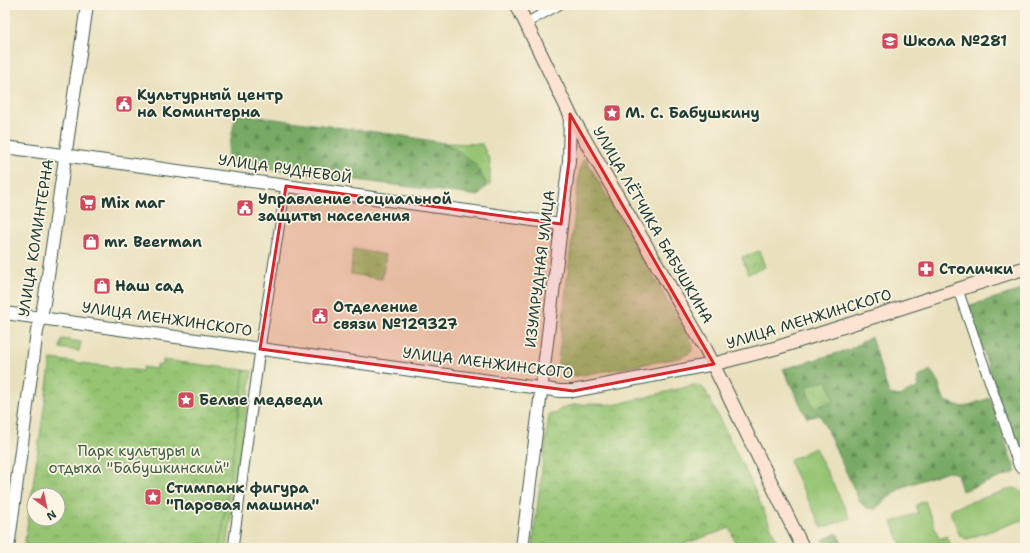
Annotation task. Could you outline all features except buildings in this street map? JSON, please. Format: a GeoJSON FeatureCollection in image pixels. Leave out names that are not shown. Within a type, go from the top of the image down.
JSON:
{"type":"FeatureCollection","features":[{"type":"Feature","properties":{"kind":"main road","name":"УЛИЦА ЛЁТЧИКА БАБУШКИНА"},"geometry":{"type":"LineString","coordinates":[[517,5],[570,114],[714,364],[803,548]]}},
{"type":"Feature","properties":{"kind":"main road","name":"УЛИЦА МЕНЖИНСКОГО"},"geometry":{"type":"LineString","coordinates":[[714,364],[776,348],[1025,268]]}},
{"type":"Feature","properties":{"kind":"street","name":"УЛИЦА КОМИНТЕРНА"},"geometry":{"type":"LineString","coordinates":[[8,548],[37,331],[41,318],[87,5]]}},
{"type":"Feature","properties":{"kind":"street"},"geometry":{"type":"LineString","coordinates":[[526,23],[559,5]]}},
{"type":"Feature","properties":{"kind":"street","name":"ИЗУМРУДНАЯ УЛИЦА"},"geometry":{"type":"LineString","coordinates":[[522,548],[569,161],[570,114]]}},
{"type":"Feature","properties":{"kind":"street","name":"УЛИЦА РУДНЕВОЙ"},"geometry":{"type":"LineString","coordinates":[[5,147],[561,224]]}},
{"type":"Feature","properties":{"kind":"street"},"geometry":{"type":"LineString","coordinates":[[233,548],[260,348],[286,186]]}},
{"type":"Feature","properties":{"kind":"street"},"geometry":{"type":"LineString","coordinates":[[958,290],[1019,467]]}},
{"type":"Feature","properties":{"kind":"street","name":"УЛИЦА МЕНЖИНСКОГО"},"geometry":{"type":"LineString","coordinates":[[5,313],[541,388],[573,391],[714,364]]}},
{"type":"Feature","properties":{"kind":"highlighted area"},"geometry":{"type":"Polygon","coordinates":[[[570,114],[714,364],[573,391],[260,349],[286,186],[561,224],[569,161],[570,114]]]}},
{"type":"Feature","properties":{"kind":"green space"},"geometry":{"type":"Polygon","coordinates":[[[236,114],[398,135],[444,143],[460,152],[476,165],[486,183],[479,196],[226,163],[236,114]]]}},
{"type":"Feature","properties":{"kind":"green space"},"geometry":{"type":"Polygon","coordinates":[[[444,143],[482,144],[490,161],[490,185],[484,189],[486,182],[460,152],[444,143]]]}},
{"type":"Feature","properties":{"kind":"green space"},"geometry":{"type":"Polygon","coordinates":[[[583,160],[586,160],[692,343],[693,348],[691,352],[679,358],[576,376],[570,375],[563,371],[558,363],[580,167],[583,160]]]}},
{"type":"Feature","properties":{"kind":"green space"},"geometry":{"type":"Polygon","coordinates":[[[353,249],[386,255],[382,279],[351,274],[353,249]]]}},
{"type":"Feature","properties":{"kind":"green space"},"geometry":{"type":"Polygon","coordinates":[[[759,251],[765,267],[748,274],[742,257],[759,251]]]}},
{"type":"Feature","properties":{"kind":"green space"},"geometry":{"type":"Polygon","coordinates":[[[1025,289],[1025,460],[1020,461],[968,306],[1025,289]]]}},
{"type":"Feature","properties":{"kind":"green space"},"geometry":{"type":"Polygon","coordinates":[[[871,337],[889,394],[899,396],[919,387],[917,378],[930,370],[936,378],[945,401],[963,407],[990,398],[1016,472],[962,491],[957,474],[948,471],[903,487],[875,509],[867,508],[860,502],[820,415],[807,418],[783,369],[848,350],[871,337]]]}},
{"type":"Feature","properties":{"kind":"green space"},"geometry":{"type":"Polygon","coordinates":[[[62,339],[81,342],[79,351],[60,348],[62,339]]]}},
{"type":"Feature","properties":{"kind":"green space","name":"Парк культуры и отдыха \"Бабушкинский\""},"geometry":{"type":"Polygon","coordinates":[[[51,359],[142,371],[143,367],[156,369],[156,365],[162,365],[163,360],[244,370],[220,548],[24,548],[27,527],[66,527],[66,487],[33,487],[51,359]]]}},
{"type":"Feature","properties":{"kind":"green space"},"geometry":{"type":"Polygon","coordinates":[[[244,370],[252,371],[227,548],[220,548],[244,370]]]}},
{"type":"Feature","properties":{"kind":"green space"},"geometry":{"type":"Polygon","coordinates":[[[827,380],[834,401],[813,408],[806,387],[827,380]]]}},
{"type":"Feature","properties":{"kind":"green space"},"geometry":{"type":"Polygon","coordinates":[[[694,385],[701,386],[705,390],[751,482],[780,548],[737,548],[730,528],[672,548],[532,548],[549,414],[556,414],[560,409],[567,406],[584,404],[618,404],[694,385]]]}},
{"type":"Feature","properties":{"kind":"green space"},"geometry":{"type":"Polygon","coordinates":[[[815,448],[850,518],[822,528],[789,461],[815,448]]]}},
{"type":"Feature","properties":{"kind":"green space"},"geometry":{"type":"Polygon","coordinates":[[[1013,488],[1021,491],[1023,495],[1025,519],[967,539],[960,536],[950,511],[953,508],[1013,488]]]}},
{"type":"Feature","properties":{"kind":"green space"},"geometry":{"type":"Polygon","coordinates":[[[925,501],[939,539],[947,536],[952,548],[902,548],[892,522],[918,513],[916,505],[925,501]]]}},
{"type":"Feature","properties":{"kind":"green space"},"geometry":{"type":"Polygon","coordinates":[[[837,533],[844,548],[827,548],[823,540],[837,533]]]}},
{"type":"Feature","properties":{"kind":"place","name":"Школа №281"},"geometry":{"type":"Point","coordinates":[890,41]}},
{"type":"Feature","properties":{"kind":"place","name":"Культурный центр на Коминтерна"},"geometry":{"type":"Point","coordinates":[124,104]}},
{"type":"Feature","properties":{"kind":"place","name":"М. С. Бабушкину"},"geometry":{"type":"Point","coordinates":[612,113]}},
{"type":"Feature","properties":{"kind":"place","name":"Mix маг"},"geometry":{"type":"Point","coordinates":[88,203]}},
{"type":"Feature","properties":{"kind":"place","name":"Управление социальной защиты населения"},"geometry":{"type":"Point","coordinates":[245,208]}},
{"type":"Feature","properties":{"kind":"place","name":"mr. Beerman"},"geometry":{"type":"Point","coordinates":[91,242]}},
{"type":"Feature","properties":{"kind":"place","name":"Столички"},"geometry":{"type":"Point","coordinates":[926,269]}},
{"type":"Feature","properties":{"kind":"place","name":"Наш сад"},"geometry":{"type":"Point","coordinates":[102,286]}},
{"type":"Feature","properties":{"kind":"place","name":"Отделение связи №129327"},"geometry":{"type":"Point","coordinates":[320,316]}},
{"type":"Feature","properties":{"kind":"place","name":"Белые медведи"},"geometry":{"type":"Point","coordinates":[186,400]}},
{"type":"Feature","properties":{"kind":"place","name":"Стимпанк фигура \"Паровая машина\""},"geometry":{"type":"Point","coordinates":[153,497]}}]}
